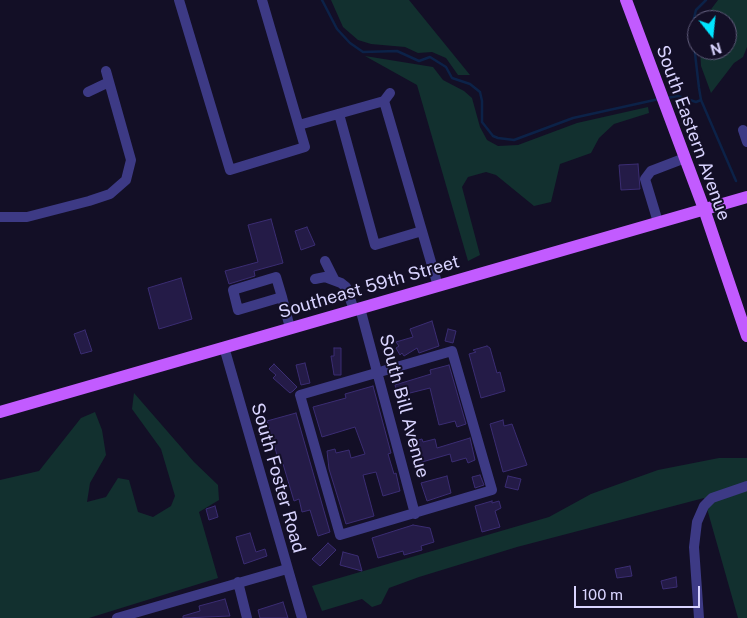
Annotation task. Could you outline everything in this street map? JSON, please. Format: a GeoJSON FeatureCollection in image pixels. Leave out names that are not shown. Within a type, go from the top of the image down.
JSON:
{"type":"FeatureCollection","features":[{"type":"Feature","properties":{"kind":"main road","name":"South Eastern Avenue"},"geometry":{"type":"LineString","coordinates":[[626,0],[704,209],[747,336]]}},
{"type":"Feature","properties":{"kind":"main road","name":"Southeast 59th Street"},"geometry":{"type":"LineString","coordinates":[[0,412],[747,197]]}},
{"type":"Feature","properties":{"kind":"street"},"geometry":{"type":"LineString","coordinates":[[179,0],[230,170],[305,146],[262,0]]}},
{"type":"Feature","properties":{"kind":"street"},"geometry":{"type":"LineString","coordinates":[[0,217],[26,217],[89,201],[110,194],[126,180],[132,160],[106,71]]}},
{"type":"Feature","properties":{"kind":"street"},"geometry":{"type":"LineString","coordinates":[[88,92],[109,82]]}},
{"type":"Feature","properties":{"kind":"street"},"geometry":{"type":"LineString","coordinates":[[299,125],[339,114],[387,97],[438,286]]}},
{"type":"Feature","properties":{"kind":"street"},"geometry":{"type":"LineString","coordinates":[[339,114],[375,245],[422,232]]}},
{"type":"Feature","properties":{"kind":"street"},"geometry":{"type":"LineString","coordinates":[[743,130],[747,142]]}},
{"type":"Feature","properties":{"kind":"street"},"geometry":{"type":"LineString","coordinates":[[658,222],[644,179],[651,171],[685,158]]}},
{"type":"Feature","properties":{"kind":"street","name":"South Bill Avenue"},"geometry":{"type":"LineString","coordinates":[[325,261],[334,280],[346,287],[357,309],[379,372],[415,514]]}},
{"type":"Feature","properties":{"kind":"street"},"geometry":{"type":"LineString","coordinates":[[282,297],[238,310],[233,290],[276,277],[282,297],[290,328]]}},
{"type":"Feature","properties":{"kind":"street"},"geometry":{"type":"LineString","coordinates":[[315,279],[325,277],[334,280]]}},
{"type":"Feature","properties":{"kind":"street","name":"South Foster Road"},"geometry":{"type":"LineString","coordinates":[[224,347],[302,618]]}},
{"type":"Feature","properties":{"kind":"street"},"geometry":{"type":"LineString","coordinates":[[452,351],[492,490],[415,514],[340,534],[300,395],[379,372],[452,351]]}},
{"type":"Feature","properties":{"kind":"street"},"geometry":{"type":"LineString","coordinates":[[699,618],[694,548],[697,522],[704,506],[712,498],[718,494],[747,486]]}},
{"type":"Feature","properties":{"kind":"street"},"geometry":{"type":"LineString","coordinates":[[117,618],[152,613],[238,582],[287,569]]}},
{"type":"Feature","properties":{"kind":"street"},"geometry":{"type":"LineString","coordinates":[[238,582],[248,618]]}},
{"type":"Feature","properties":{"kind":"green space"},"geometry":{"type":"Polygon","coordinates":[[[331,0],[409,0],[470,75],[458,75],[446,58],[432,52],[418,53],[405,47],[371,44],[358,40],[343,27],[331,0]]]}},
{"type":"Feature","properties":{"kind":"green space"},"geometry":{"type":"Polygon","coordinates":[[[718,0],[747,0],[747,47],[743,57],[734,63],[711,93],[701,60],[737,60],[737,10],[710,10],[718,0]]]}},
{"type":"Feature","properties":{"kind":"green space"},"geometry":{"type":"Polygon","coordinates":[[[365,56],[433,67],[443,80],[464,91],[472,98],[480,127],[487,140],[498,146],[518,145],[577,123],[648,107],[649,113],[614,124],[599,138],[591,153],[560,164],[551,202],[534,206],[496,175],[486,172],[468,177],[462,187],[480,255],[468,261],[417,85],[365,56]]]}},
{"type":"Feature","properties":{"kind":"green space"},"geometry":{"type":"Polygon","coordinates":[[[134,393],[194,462],[218,485],[219,500],[199,512],[218,578],[89,618],[0,618],[0,480],[39,471],[81,418],[95,412],[102,430],[106,455],[90,483],[87,502],[106,497],[118,478],[129,480],[138,512],[153,517],[171,506],[175,496],[161,449],[132,409],[134,393]]]}},
{"type":"Feature","properties":{"kind":"green space"},"geometry":{"type":"Polygon","coordinates":[[[719,458],[747,458],[747,618],[738,618],[704,498],[517,547],[419,577],[389,588],[381,604],[372,607],[362,599],[322,611],[312,586],[549,517],[591,494],[658,470],[719,458]]]}},
{"type":"Feature","properties":{"kind":"building"},"geometry":{"type":"Polygon","coordinates":[[[638,164],[640,189],[621,190],[619,165],[638,164]]]}},
{"type":"Feature","properties":{"kind":"building"},"geometry":{"type":"Polygon","coordinates":[[[271,219],[283,263],[254,271],[255,276],[229,284],[225,271],[258,262],[248,225],[271,219]]]}},
{"type":"Feature","properties":{"kind":"building"},"geometry":{"type":"Polygon","coordinates":[[[307,227],[315,245],[301,250],[295,231],[307,227]]]}},
{"type":"Feature","properties":{"kind":"building"},"geometry":{"type":"Polygon","coordinates":[[[181,278],[192,319],[159,329],[148,288],[181,278]]]}},
{"type":"Feature","properties":{"kind":"building"},"geometry":{"type":"Polygon","coordinates":[[[432,321],[439,346],[419,353],[417,348],[404,356],[402,353],[400,355],[396,348],[399,346],[396,342],[413,337],[410,329],[432,321]]]}},
{"type":"Feature","properties":{"kind":"building"},"geometry":{"type":"Polygon","coordinates":[[[448,329],[456,331],[453,343],[445,341],[448,329]]]}},
{"type":"Feature","properties":{"kind":"building"},"geometry":{"type":"Polygon","coordinates":[[[85,330],[92,351],[81,354],[74,334],[85,330]]]}},
{"type":"Feature","properties":{"kind":"building"},"geometry":{"type":"Polygon","coordinates":[[[487,346],[490,348],[497,373],[500,372],[505,391],[481,398],[469,354],[476,352],[473,350],[487,346]]]}},
{"type":"Feature","properties":{"kind":"building"},"geometry":{"type":"Polygon","coordinates":[[[334,348],[341,348],[341,375],[334,375],[331,356],[334,356],[334,348]]]}},
{"type":"Feature","properties":{"kind":"building"},"geometry":{"type":"Polygon","coordinates":[[[305,363],[310,383],[301,385],[296,365],[305,363]]]}},
{"type":"Feature","properties":{"kind":"building"},"geometry":{"type":"Polygon","coordinates":[[[274,364],[297,387],[290,393],[273,378],[276,375],[269,369],[274,364]]]}},
{"type":"Feature","properties":{"kind":"building"},"geometry":{"type":"Polygon","coordinates":[[[449,365],[466,424],[457,427],[455,421],[439,425],[430,388],[398,396],[395,385],[431,374],[430,370],[449,365]]]}},
{"type":"Feature","properties":{"kind":"building"},"geometry":{"type":"Polygon","coordinates":[[[373,386],[391,453],[388,454],[394,474],[396,473],[400,491],[383,496],[376,472],[363,475],[374,516],[346,524],[329,469],[327,451],[335,449],[336,453],[349,450],[351,458],[365,454],[355,427],[322,437],[313,407],[346,398],[345,394],[373,386]]]}},
{"type":"Feature","properties":{"kind":"building"},"geometry":{"type":"Polygon","coordinates":[[[296,413],[330,532],[318,536],[310,510],[302,512],[299,499],[294,501],[283,464],[280,465],[267,421],[296,413]]]}},
{"type":"Feature","properties":{"kind":"building"},"geometry":{"type":"Polygon","coordinates":[[[503,420],[504,426],[512,424],[527,465],[503,472],[490,424],[503,420]]]}},
{"type":"Feature","properties":{"kind":"building"},"geometry":{"type":"Polygon","coordinates":[[[470,438],[475,460],[468,463],[466,458],[452,462],[450,454],[415,464],[411,442],[422,439],[423,442],[435,439],[437,448],[470,438]]]}},
{"type":"Feature","properties":{"kind":"building"},"geometry":{"type":"Polygon","coordinates":[[[480,475],[484,485],[475,488],[472,477],[480,475]]]}},
{"type":"Feature","properties":{"kind":"building"},"geometry":{"type":"Polygon","coordinates":[[[447,476],[451,493],[427,501],[421,483],[447,476]]]}},
{"type":"Feature","properties":{"kind":"building"},"geometry":{"type":"Polygon","coordinates":[[[508,476],[521,479],[518,490],[505,487],[508,476]]]}},
{"type":"Feature","properties":{"kind":"building"},"geometry":{"type":"Polygon","coordinates":[[[492,501],[492,503],[499,501],[501,508],[495,511],[500,527],[482,532],[475,506],[492,501]]]}},
{"type":"Feature","properties":{"kind":"building"},"geometry":{"type":"Polygon","coordinates":[[[215,506],[218,517],[209,520],[206,509],[215,506]]]}},
{"type":"Feature","properties":{"kind":"building"},"geometry":{"type":"Polygon","coordinates":[[[413,525],[430,528],[434,542],[421,546],[422,550],[404,555],[403,551],[378,558],[372,538],[413,525]]]}},
{"type":"Feature","properties":{"kind":"building"},"geometry":{"type":"Polygon","coordinates":[[[250,533],[256,552],[265,549],[267,556],[244,564],[236,537],[250,533]]]}},
{"type":"Feature","properties":{"kind":"building"},"geometry":{"type":"Polygon","coordinates":[[[328,543],[336,550],[320,566],[312,559],[328,543]]]}},
{"type":"Feature","properties":{"kind":"building"},"geometry":{"type":"Polygon","coordinates":[[[343,552],[358,556],[362,571],[340,565],[343,552]]]}},
{"type":"Feature","properties":{"kind":"building"},"geometry":{"type":"Polygon","coordinates":[[[630,566],[632,576],[617,578],[615,569],[630,566]]]}},
{"type":"Feature","properties":{"kind":"building"},"geometry":{"type":"Polygon","coordinates":[[[676,577],[677,587],[663,589],[661,581],[676,577]]]}},
{"type":"Feature","properties":{"kind":"building"},"geometry":{"type":"Polygon","coordinates":[[[225,599],[230,616],[183,618],[183,616],[200,611],[199,606],[225,599]]]}},
{"type":"Feature","properties":{"kind":"building"},"geometry":{"type":"Polygon","coordinates":[[[283,602],[288,618],[260,618],[258,610],[283,602]]]}},
{"type":"Feature","properties":{"kind":"waterway"},"geometry":{"type":"LineString","coordinates":[[322,0],[337,29],[350,43],[363,52],[397,51],[419,61],[430,57],[446,67],[452,78],[470,84],[480,92],[482,122],[493,136],[498,138],[514,140],[573,118],[659,99]]}},
{"type":"Feature","properties":{"kind":"waterway"},"geometry":{"type":"LineString","coordinates":[[706,0],[696,10],[694,18],[694,45],[699,88],[701,100],[736,181]]}},
{"type":"Feature","properties":{"kind":"waterway"},"geometry":{"type":"LineString","coordinates":[[667,98],[678,96],[696,102],[701,100]]}}]}
